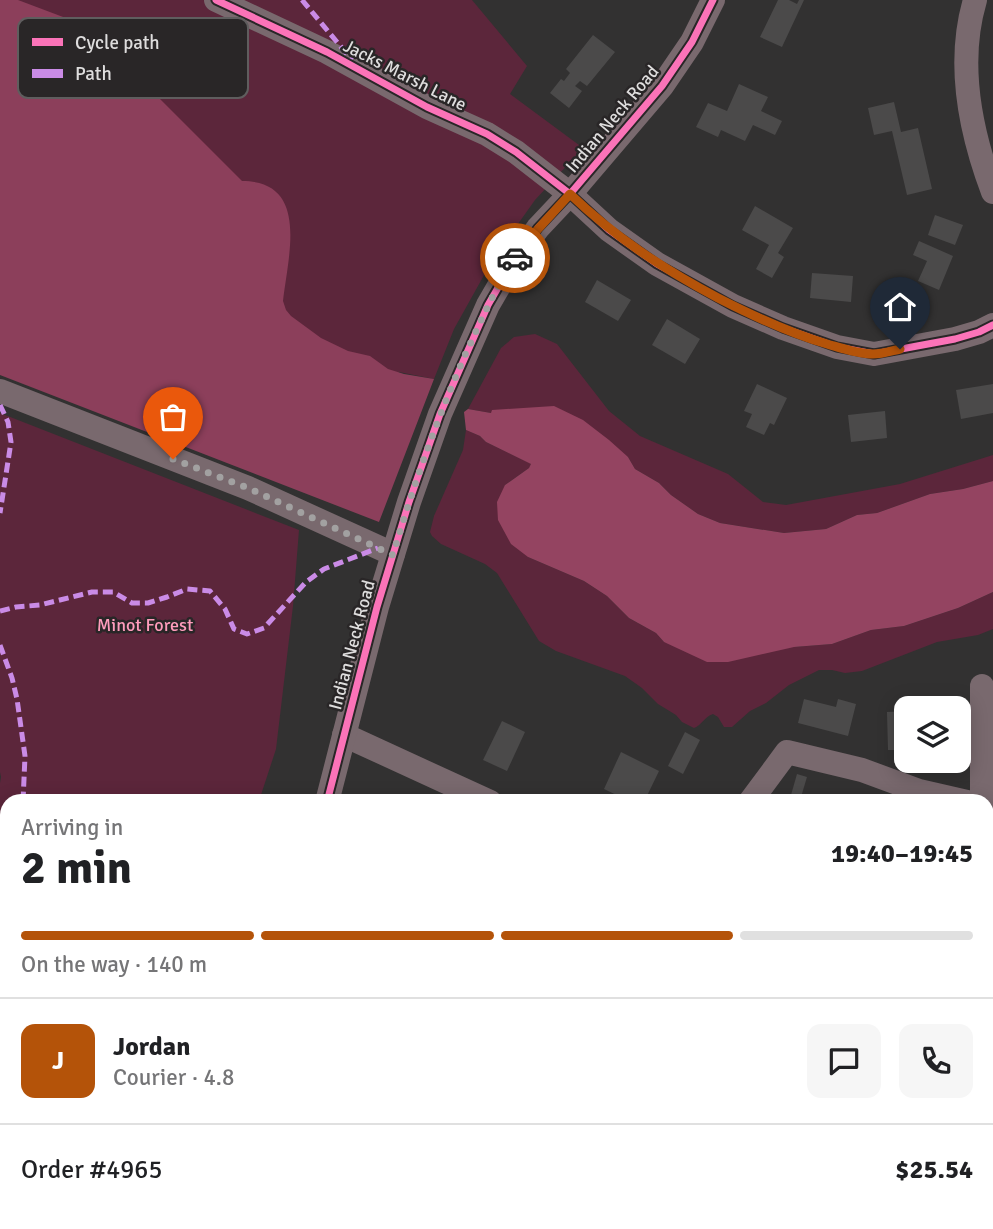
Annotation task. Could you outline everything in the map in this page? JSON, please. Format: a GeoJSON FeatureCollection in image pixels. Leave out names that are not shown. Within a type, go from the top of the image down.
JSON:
{"type":"FeatureCollection","features":[{"type":"Feature","properties":{"kind":"street","name":"Jacks Marsh Lane"},"geometry":{"type":"LineString","coordinates":[[216,0],[327,52],[427,107],[487,134],[516,152],[570,194],[617,236],[674,274],[758,318],[819,341],[874,354],[955,339],[993,325]]}},
{"type":"Feature","properties":{"kind":"street","name":"Indian Neck Road"},"geometry":{"type":"LineString","coordinates":[[329,794],[377,607],[426,450],[497,287],[523,247],[662,86],[692,42],[713,0]]}},
{"type":"Feature","properties":{"kind":"street"},"geometry":{"type":"LineString","coordinates":[[975,0],[966,58],[968,104],[993,192]]}},
{"type":"Feature","properties":{"kind":"street"},"geometry":{"type":"LineString","coordinates":[[0,391],[248,488],[393,555]]}},
{"type":"Feature","properties":{"kind":"street"},"geometry":{"type":"LineString","coordinates":[[982,686],[982,794]]}},
{"type":"Feature","properties":{"kind":"street"},"geometry":{"type":"LineString","coordinates":[[344,735],[473,794]]}},
{"type":"Feature","properties":{"kind":"street"},"geometry":{"type":"LineString","coordinates":[[756,794],[787,752],[862,770],[932,794]]}},
{"type":"Feature","properties":{"kind":"green space"},"geometry":{"type":"Polygon","coordinates":[[[0,0],[472,0],[527,66],[510,94],[583,148],[535,200],[493,259],[454,329],[434,379],[399,372],[359,427],[82,98],[248,98],[248,18],[18,18],[18,21],[0,0]]]}},
{"type":"Feature","properties":{"kind":"green space"},"geometry":{"type":"Polygon","coordinates":[[[535,334],[557,344],[609,411],[640,436],[728,474],[763,502],[786,505],[900,484],[993,455],[993,481],[930,494],[877,513],[857,515],[826,529],[784,533],[720,523],[698,514],[671,495],[659,483],[635,469],[628,457],[491,413],[468,409],[501,348],[514,337],[535,334]]]}},
{"type":"Feature","properties":{"kind":"green space","name":"Minot Forest"},"geometry":{"type":"Polygon","coordinates":[[[0,413],[299,530],[276,749],[261,794],[0,794],[0,413]]]}},
{"type":"Feature","properties":{"kind":"green space"},"geometry":{"type":"Polygon","coordinates":[[[466,430],[532,464],[505,485],[528,557],[584,581],[607,596],[629,618],[656,633],[664,642],[794,647],[832,644],[871,630],[904,626],[958,608],[993,592],[993,629],[978,635],[937,642],[862,671],[845,673],[819,670],[789,685],[766,703],[750,711],[732,727],[724,727],[713,714],[694,728],[658,704],[625,676],[556,651],[539,641],[497,573],[485,564],[441,544],[432,536],[430,532],[434,516],[463,450],[466,430]]]}},
{"type":"Feature","properties":{"kind":"shaded area"},"geometry":{"type":"Polygon","coordinates":[[[0,0],[18,0],[66,18],[18,18],[18,98],[159,98],[242,181],[263,184],[278,193],[286,207],[290,224],[283,301],[291,316],[321,338],[348,351],[370,356],[388,369],[434,379],[379,522],[0,375],[0,0]]]}},
{"type":"Feature","properties":{"kind":"shaded area"},"geometry":{"type":"Polygon","coordinates":[[[554,406],[583,420],[628,457],[635,469],[659,483],[671,495],[698,514],[720,523],[784,533],[826,529],[857,515],[877,513],[930,494],[993,481],[993,592],[958,608],[904,626],[871,630],[832,644],[794,647],[728,662],[707,662],[664,642],[656,633],[629,618],[607,596],[584,581],[528,557],[511,544],[498,520],[497,502],[505,485],[531,464],[466,430],[464,412],[468,409],[491,413],[492,410],[554,406]]]}},
{"type":"Feature","properties":{"kind":"building"},"geometry":{"type":"Polygon","coordinates":[[[778,0],[789,0],[797,4],[799,0],[804,0],[782,47],[760,37],[778,0]]]}},
{"type":"Feature","properties":{"kind":"building"},"geometry":{"type":"Polygon","coordinates":[[[593,35],[615,52],[587,86],[580,81],[575,86],[582,91],[569,108],[550,93],[561,79],[564,81],[570,73],[566,69],[593,35]]]}},
{"type":"Feature","properties":{"kind":"building"},"geometry":{"type":"Polygon","coordinates":[[[739,84],[768,97],[761,111],[782,121],[775,135],[753,125],[745,141],[721,130],[718,137],[696,127],[708,103],[727,111],[739,84]]]}},
{"type":"Feature","properties":{"kind":"building"},"geometry":{"type":"Polygon","coordinates":[[[894,102],[901,132],[918,128],[932,189],[907,195],[892,131],[874,135],[868,108],[894,102]]]}},
{"type":"Feature","properties":{"kind":"building"},"geometry":{"type":"Polygon","coordinates":[[[755,206],[793,228],[778,253],[784,257],[772,278],[756,269],[769,245],[742,230],[755,206]]]}},
{"type":"Feature","properties":{"kind":"building"},"geometry":{"type":"Polygon","coordinates":[[[935,215],[963,225],[955,245],[928,235],[935,215]]]}},
{"type":"Feature","properties":{"kind":"building"},"geometry":{"type":"Polygon","coordinates":[[[919,241],[953,256],[939,290],[918,281],[927,261],[913,255],[919,241]]]}},
{"type":"Feature","properties":{"kind":"building"},"geometry":{"type":"Polygon","coordinates":[[[812,273],[853,276],[851,302],[810,298],[812,273]]]}},
{"type":"Feature","properties":{"kind":"building"},"geometry":{"type":"Polygon","coordinates":[[[597,280],[631,300],[618,321],[585,302],[597,280]]]}},
{"type":"Feature","properties":{"kind":"building"},"geometry":{"type":"Polygon","coordinates":[[[667,319],[700,339],[685,364],[652,345],[667,319]]]}},
{"type":"Feature","properties":{"kind":"building"},"geometry":{"type":"Polygon","coordinates":[[[757,384],[787,398],[774,425],[770,423],[764,435],[746,427],[752,414],[744,411],[757,384]]]}},
{"type":"Feature","properties":{"kind":"building"},"geometry":{"type":"Polygon","coordinates":[[[993,384],[993,413],[961,419],[956,390],[993,384]]]}},
{"type":"Feature","properties":{"kind":"building"},"geometry":{"type":"Polygon","coordinates":[[[885,411],[887,438],[851,442],[848,415],[885,411]]]}},
{"type":"Feature","properties":{"kind":"building"},"geometry":{"type":"Polygon","coordinates":[[[804,699],[836,707],[838,699],[856,704],[848,736],[798,723],[804,699]]]}},
{"type":"Feature","properties":{"kind":"building"},"geometry":{"type":"Polygon","coordinates":[[[887,712],[894,712],[894,750],[888,750],[887,712]]]}},
{"type":"Feature","properties":{"kind":"building"},"geometry":{"type":"Polygon","coordinates":[[[502,721],[525,732],[507,771],[483,760],[502,721]]]}},
{"type":"Feature","properties":{"kind":"building"},"geometry":{"type":"Polygon","coordinates":[[[685,732],[700,740],[683,774],[668,766],[685,732]]]}},
{"type":"Feature","properties":{"kind":"building"},"geometry":{"type":"Polygon","coordinates":[[[621,752],[659,771],[648,794],[614,794],[604,789],[621,752]]]}},
{"type":"Feature","properties":{"kind":"building"},"geometry":{"type":"Polygon","coordinates":[[[797,774],[807,777],[802,794],[791,794],[797,774]]]}},
{"type":"Feature","properties":{"kind":"marked path"},"geometry":{"type":"LineString","coordinates":[[302,0],[352,60]]}},
{"type":"Feature","properties":{"kind":"marked path"},"geometry":{"type":"LineString","coordinates":[[0,405],[8,422],[11,442],[0,513]]}},
{"type":"Feature","properties":{"kind":"marked path"},"geometry":{"type":"LineString","coordinates":[[0,611],[40,605],[92,592],[113,592],[132,603],[148,603],[187,589],[210,591],[225,609],[234,629],[247,634],[264,628],[306,582],[324,569],[378,548]]}},
{"type":"Feature","properties":{"kind":"marked path"},"geometry":{"type":"LineString","coordinates":[[0,645],[17,699],[25,756],[23,794]]}},
{"type":"Feature","properties":{"kind":"cycle path"},"geometry":{"type":"LineString","coordinates":[[216,0],[327,52],[427,107],[487,134],[516,152],[570,194],[609,230],[657,264],[733,306],[783,328],[837,347],[874,354],[955,339],[993,325]]}},
{"type":"Feature","properties":{"kind":"cycle path"},"geometry":{"type":"LineString","coordinates":[[329,794],[377,607],[409,502],[440,414],[488,305],[510,267],[538,228],[662,86],[692,42],[713,0]]}},
{"type":"Feature","properties":{"kind":"way so far"},"geometry":{"type":"LineString","coordinates":[[173,459],[248,488],[393,555],[426,450],[448,396],[479,324],[515,258]]}},
{"type":"Feature","properties":{"kind":"route"},"geometry":{"type":"LineString","coordinates":[[515,258],[570,194],[609,230],[641,253],[691,284],[758,318],[849,350],[874,354],[900,349]]}}]}
